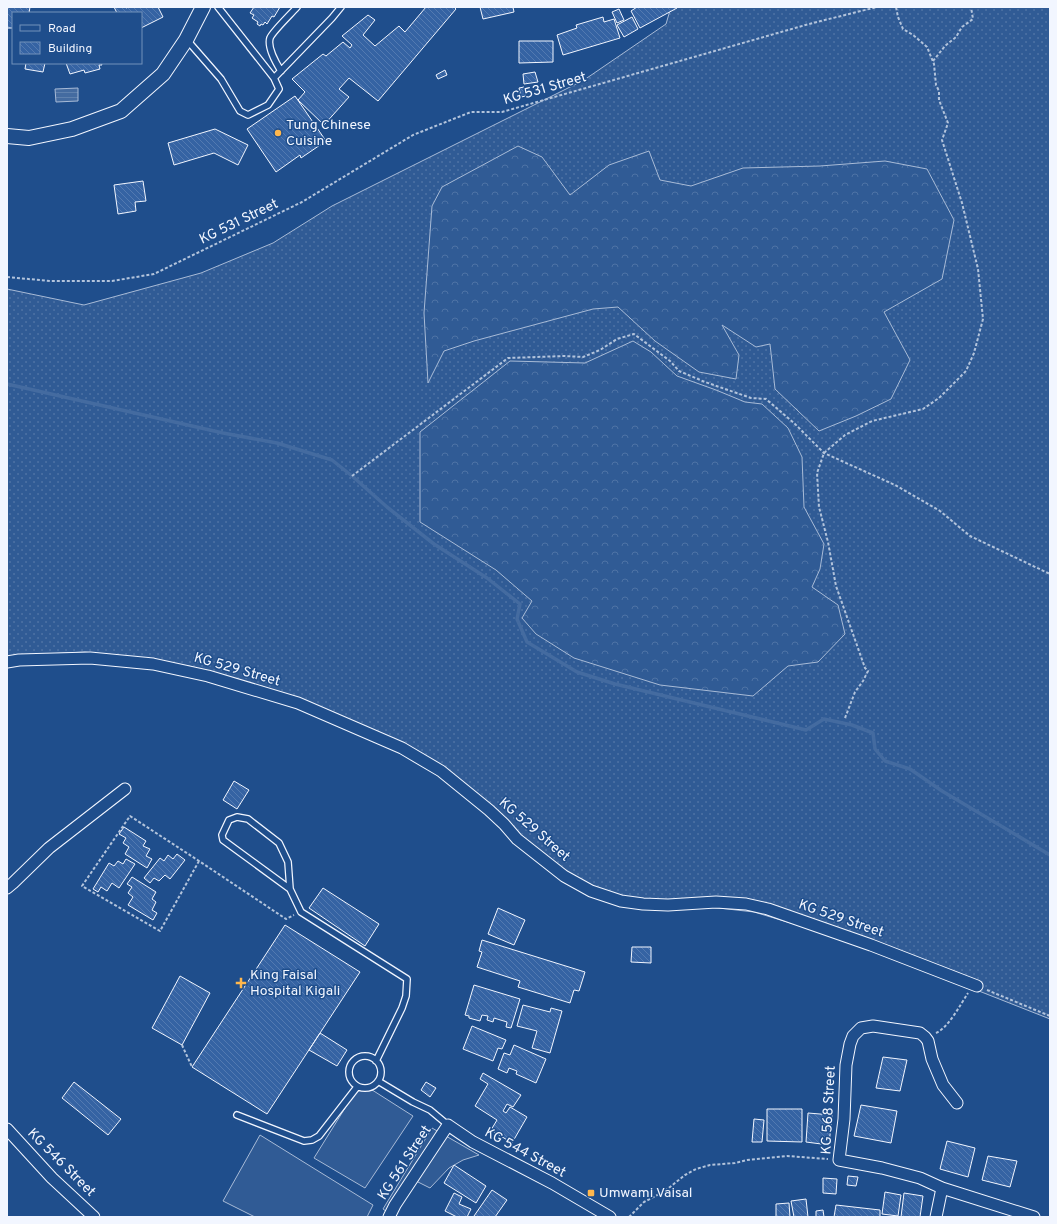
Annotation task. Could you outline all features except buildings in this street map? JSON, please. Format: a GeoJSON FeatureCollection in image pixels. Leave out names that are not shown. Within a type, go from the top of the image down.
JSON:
{"type":"FeatureCollection","features":[{"type":"Feature","properties":{"kind":"street"},"geometry":{"type":"LineString","coordinates":[[7,136],[29,138],[51,134],[72,129],[121,111],[162,74],[186,40],[204,7]]}},
{"type":"Feature","properties":{"kind":"street","name":"KG 529 Street"},"geometry":{"type":"LineString","coordinates":[[7,662],[19,660],[90,658],[153,664],[208,676],[298,703],[402,748],[441,771],[499,819],[517,839],[564,876],[591,891],[621,901],[643,904],[668,906],[716,902],[746,904],[768,909],[871,945],[976,986]]}},
{"type":"Feature","properties":{"kind":"street"},"geometry":{"type":"LineString","coordinates":[[7,888],[49,848],[125,789]]}},
{"type":"Feature","properties":{"kind":"street","name":"KG 568 Street"},"geometry":{"type":"LineString","coordinates":[[925,1037],[920,1033],[872,1026],[861,1028],[853,1036],[846,1065],[844,1119],[839,1160],[890,1170],[920,1178],[942,1188],[1034,1217]]}},
{"type":"Feature","properties":{"kind":"street"},"geometry":{"type":"LineString","coordinates":[[925,1037],[943,1085],[957,1103]]}},
{"type":"Feature","properties":{"kind":"street","name":"KG 561 Street"},"geometry":{"type":"LineString","coordinates":[[389,1217],[395,1205],[448,1125]]}},
{"type":"Feature","properties":{"kind":"street","name":"KG 544 Street"},"geometry":{"type":"LineString","coordinates":[[448,1125],[473,1142],[552,1183],[610,1217]]}},
{"type":"Feature","properties":{"kind":"street","name":"KG 546 Street"},"geometry":{"type":"LineString","coordinates":[[7,1129],[52,1178],[94,1217]]}},
{"type":"Feature","properties":{"kind":"street"},"geometry":{"type":"LineString","coordinates":[[936,1217],[942,1188]]}},
{"type":"Feature","properties":{"kind":"lane"},"geometry":{"type":"LineString","coordinates":[[186,40],[221,79],[240,111],[248,115],[268,105],[279,89],[274,78],[218,7]]}},
{"type":"Feature","properties":{"kind":"lane"},"geometry":{"type":"LineString","coordinates":[[281,71],[269,45],[270,38],[297,7]]}},
{"type":"Feature","properties":{"kind":"lane"},"geometry":{"type":"LineString","coordinates":[[274,78],[341,7]]}},
{"type":"Feature","properties":{"kind":"lane"},"geometry":{"type":"LineString","coordinates":[[290,889],[223,840],[222,835],[229,820],[237,817],[248,820],[279,843],[288,862],[290,889],[301,912],[407,979],[406,996],[402,1008],[376,1060]]}},
{"type":"Feature","properties":{"kind":"lane"},"geometry":{"type":"LineString","coordinates":[[361,1056],[366,1056],[376,1060],[381,1070],[378,1081],[370,1088],[357,1087],[349,1077],[349,1067],[352,1062],[361,1056]]}},
{"type":"Feature","properties":{"kind":"lane","name":"KG 544 Street"},"geometry":{"type":"LineString","coordinates":[[378,1081],[413,1102],[430,1110],[448,1125]]}},
{"type":"Feature","properties":{"kind":"lane"},"geometry":{"type":"LineString","coordinates":[[238,1115],[304,1141],[312,1140],[319,1136],[357,1087]]}},
{"type":"Feature","properties":{"kind":"path","name":"KG 531 Street"},"geometry":{"type":"LineString","coordinates":[[7,277],[50,281],[112,281],[154,274],[302,202],[413,135],[471,112],[502,112],[809,24],[878,7]]}},
{"type":"Feature","properties":{"kind":"path"},"geometry":{"type":"LineString","coordinates":[[845,718],[855,692],[868,671],[865,668],[836,586],[828,542],[819,507],[817,473],[824,453],[845,435],[872,421],[923,409],[939,398],[966,371],[974,353],[983,319],[978,269],[962,203],[942,140],[948,123],[939,100],[939,91],[936,85],[933,61],[927,47],[903,29],[896,7]]}},
{"type":"Feature","properties":{"kind":"path"},"geometry":{"type":"LineString","coordinates":[[933,61],[945,46],[956,37],[962,27],[973,19],[971,7]]}},
{"type":"Feature","properties":{"kind":"path"},"geometry":{"type":"LineString","coordinates":[[352,476],[508,358],[565,356],[583,357],[600,350],[617,338],[634,334],[670,361],[679,371],[751,398],[766,399],[794,423],[824,453],[895,485],[940,511],[970,536],[1050,574]]}},
{"type":"Feature","properties":{"kind":"path"},"geometry":{"type":"LineString","coordinates":[[200,860],[160,931],[82,886],[130,816],[200,860],[286,919],[301,912]]}},
{"type":"Feature","properties":{"kind":"path"},"geometry":{"type":"LineString","coordinates":[[925,1037],[941,1030],[956,1011],[968,992],[976,986],[1050,1016]]}},
{"type":"Feature","properties":{"kind":"path"},"geometry":{"type":"LineString","coordinates":[[182,1045],[192,1067]]}},
{"type":"Feature","properties":{"kind":"path"},"geometry":{"type":"LineString","coordinates":[[629,1217],[644,1202],[665,1191],[685,1175],[696,1169],[710,1165],[788,1156],[839,1160]]}},
{"type":"Feature","properties":{"kind":"green space"},"geometry":{"type":"Polygon","coordinates":[[[671,7],[1050,7],[1050,1019],[857,943],[754,912],[612,896],[549,862],[441,775],[374,734],[297,698],[189,666],[85,652],[7,656],[7,289],[84,305],[201,273],[273,243],[332,206],[584,80],[666,24],[671,7]]]}},
{"type":"Feature","properties":{"kind":"green space"},"geometry":{"type":"Polygon","coordinates":[[[518,146],[542,157],[570,195],[609,165],[649,151],[660,180],[691,186],[743,168],[820,166],[885,161],[927,169],[954,220],[942,279],[884,312],[910,360],[891,399],[856,416],[819,431],[775,389],[770,344],[756,347],[722,325],[739,355],[736,379],[699,372],[655,341],[618,307],[593,309],[474,341],[444,351],[428,383],[424,313],[432,206],[442,187],[518,146]]]}},
{"type":"Feature","properties":{"kind":"green space"},"geometry":{"type":"Polygon","coordinates":[[[633,341],[651,352],[677,376],[745,402],[762,404],[788,428],[802,457],[804,507],[824,544],[820,569],[812,587],[838,605],[845,634],[818,662],[788,666],[753,696],[660,685],[574,658],[536,634],[522,618],[532,601],[496,570],[420,522],[420,432],[510,361],[585,363],[633,341]]]}},
{"type":"Feature","properties":{"kind":"shaded area"},"geometry":{"type":"Polygon","coordinates":[[[78,88],[78,101],[56,102],[55,89],[78,88]]]}},
{"type":"Feature","properties":{"kind":"shaded area"},"geometry":{"type":"Polygon","coordinates":[[[369,1088],[413,1116],[365,1188],[314,1158],[355,1092],[369,1088]]]}},
{"type":"Feature","properties":{"kind":"shaded area"},"geometry":{"type":"Polygon","coordinates":[[[432,1128],[479,1155],[463,1160],[449,1168],[430,1188],[414,1180],[390,1214],[383,1209],[432,1128]]]}},
{"type":"Feature","properties":{"kind":"shaded area"},"geometry":{"type":"Polygon","coordinates":[[[260,1135],[373,1205],[367,1217],[255,1217],[223,1201],[260,1135]]]}},
{"type":"Feature","properties":{"kind":"waterway"},"geometry":{"type":"LineString","coordinates":[[7,384],[223,433],[277,443],[332,460],[387,507],[434,544],[487,578],[520,604],[517,619],[527,642],[577,672],[615,684],[806,730],[824,719],[852,725],[873,733],[875,749],[885,761],[910,769],[942,791],[1050,855]]}},
{"type":"Feature","properties":{"kind":"place","name":"Tung Chinese Cuisine"},"geometry":{"type":"Point","coordinates":[278,133]}},
{"type":"Feature","properties":{"kind":"place","name":"King Faisal Hospital Kigali"},"geometry":{"type":"Point","coordinates":[241,983]}},
{"type":"Feature","properties":{"kind":"place","name":"Umwami Vaisal"},"geometry":{"type":"Point","coordinates":[591,1193]}}]}
